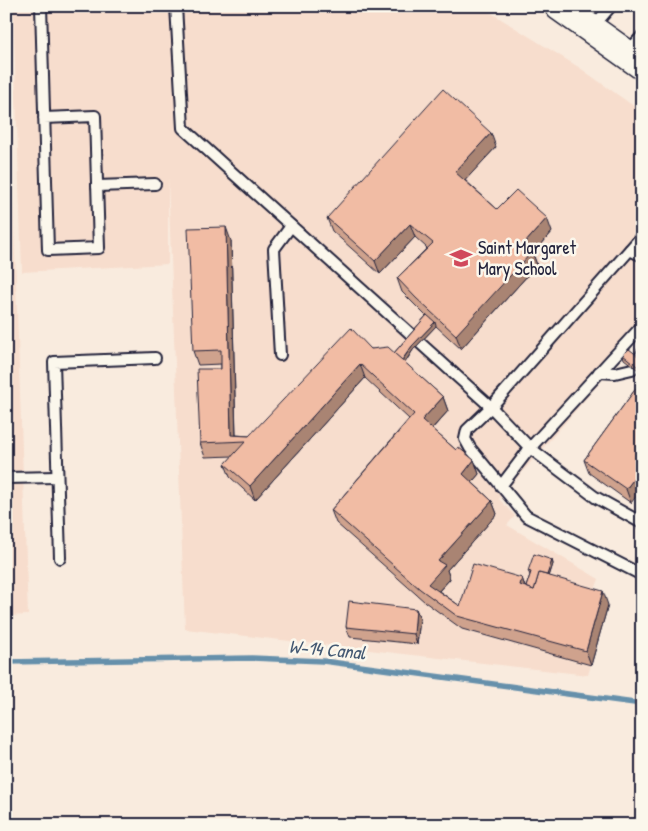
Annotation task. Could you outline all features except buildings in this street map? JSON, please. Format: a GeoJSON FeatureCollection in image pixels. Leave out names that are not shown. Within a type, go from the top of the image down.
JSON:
{"type":"FeatureCollection","features":[{"type":"Feature","properties":{"kind":"main road"},"geometry":{"type":"LineString","coordinates":[[559,6],[592,29],[637,51]]}},
{"type":"Feature","properties":{"kind":"lane"},"geometry":{"type":"LineString","coordinates":[[41,6],[44,118],[48,250],[98,248],[95,116],[44,118]]}},
{"type":"Feature","properties":{"kind":"lane"},"geometry":{"type":"LineString","coordinates":[[176,6],[182,128],[491,407],[530,448],[595,497],[642,522]]}},
{"type":"Feature","properties":{"kind":"lane"},"geometry":{"type":"LineString","coordinates":[[592,29],[612,6]]}},
{"type":"Feature","properties":{"kind":"lane"},"geometry":{"type":"LineString","coordinates":[[97,186],[154,184]]}},
{"type":"Feature","properties":{"kind":"lane"},"geometry":{"type":"LineString","coordinates":[[280,355],[274,249],[291,226]]}},
{"type":"Feature","properties":{"kind":"lane"},"geometry":{"type":"LineString","coordinates":[[642,236],[491,407],[467,430],[465,439],[470,448],[526,516],[642,575]]}},
{"type":"Feature","properties":{"kind":"lane"},"geometry":{"type":"LineString","coordinates":[[630,250],[642,256]]}},
{"type":"Feature","properties":{"kind":"lane"},"geometry":{"type":"LineString","coordinates":[[502,486],[530,448],[642,326]]}},
{"type":"Feature","properties":{"kind":"lane"},"geometry":{"type":"LineString","coordinates":[[60,558],[54,362],[155,358]]}},
{"type":"Feature","properties":{"kind":"lane"},"geometry":{"type":"LineString","coordinates":[[599,372],[615,373],[632,369],[638,360]]}},
{"type":"Feature","properties":{"kind":"lane"},"geometry":{"type":"LineString","coordinates":[[6,478],[57,477]]}},
{"type":"Feature","properties":{"kind":"shaded area"},"geometry":{"type":"Polygon","coordinates":[[[6,6],[28,615],[6,616],[6,6]]]}},
{"type":"Feature","properties":{"kind":"shaded area"},"geometry":{"type":"Polygon","coordinates":[[[13,6],[480,6],[580,68],[642,112],[642,334],[499,499],[515,516],[507,525],[599,579],[591,600],[608,605],[588,675],[185,629],[168,178],[168,264],[22,272],[13,6]]]}},
{"type":"Feature","properties":{"kind":"waterway","name":"W-14 Canal"},"geometry":{"type":"LineString","coordinates":[[6,662],[252,658],[323,661],[642,704]]}},
{"type":"Feature","properties":{"kind":"place","name":"Saint Margaret Mary School"},"geometry":{"type":"Point","coordinates":[461,258]}}]}
